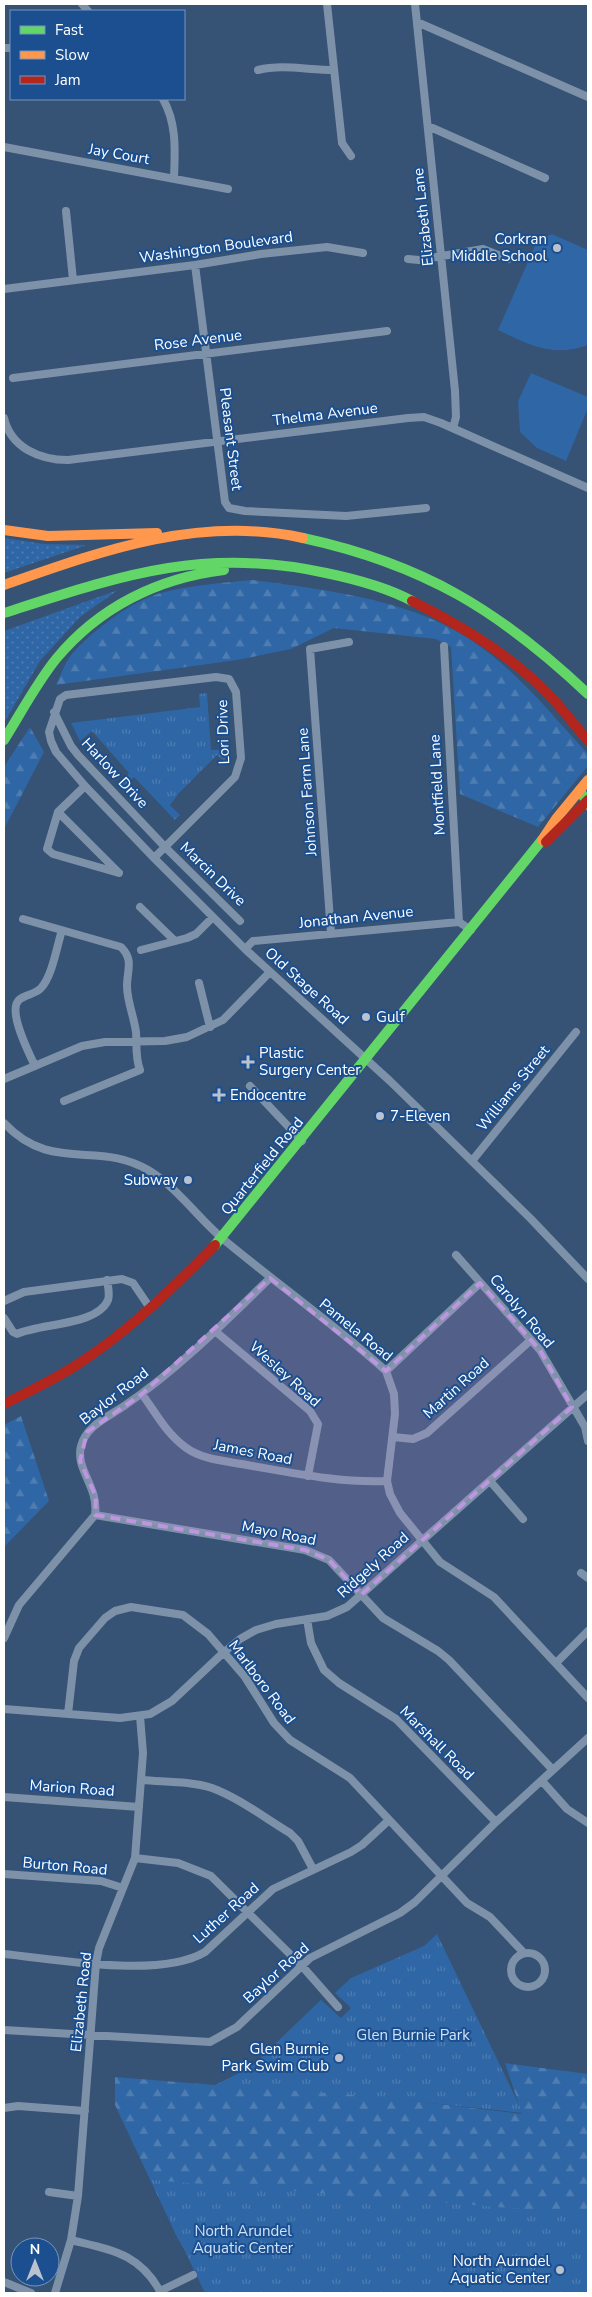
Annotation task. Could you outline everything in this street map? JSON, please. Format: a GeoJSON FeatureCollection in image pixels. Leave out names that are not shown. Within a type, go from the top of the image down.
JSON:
{"type":"FeatureCollection","features":[{"type":"Feature","properties":{"kind":"main road"},"geometry":{"type":"LineString","coordinates":[[4,530],[48,536],[240,532],[273,534],[308,538],[374,555],[422,575],[487,611],[548,654],[588,694]]}},
{"type":"Feature","properties":{"kind":"main road"},"geometry":{"type":"LineString","coordinates":[[4,585],[81,558],[180,533]]}},
{"type":"Feature","properties":{"kind":"main road"},"geometry":{"type":"LineString","coordinates":[[4,613],[120,576],[179,565],[240,562],[302,568],[365,582],[403,596],[459,625],[499,651],[552,698],[588,741]]}},
{"type":"Feature","properties":{"kind":"main road"},"geometry":{"type":"LineString","coordinates":[[4,740],[55,661],[72,641],[105,613],[147,589],[193,574],[240,570],[302,574],[403,596]]}},
{"type":"Feature","properties":{"kind":"main road","name":"Quarterfield Road"},"geometry":{"type":"LineString","coordinates":[[4,1404],[53,1379],[124,1330],[150,1308],[222,1238],[535,851],[556,819],[588,780]]}},
{"type":"Feature","properties":{"kind":"main road"},"geometry":{"type":"LineString","coordinates":[[580,790],[588,802]]}},
{"type":"Feature","properties":{"kind":"main road","name":"Quarterfield Road"},"geometry":{"type":"LineString","coordinates":[[535,851],[588,802]]}},
{"type":"Feature","properties":{"kind":"street"},"geometry":{"type":"LineString","coordinates":[[327,4],[342,143],[351,156]]}},
{"type":"Feature","properties":{"kind":"street","name":"Elizabeth Lane"},"geometry":{"type":"LineString","coordinates":[[415,4],[456,401],[453,428]]}},
{"type":"Feature","properties":{"kind":"street"},"geometry":{"type":"LineString","coordinates":[[417,22],[587,94]]}},
{"type":"Feature","properties":{"kind":"street"},"geometry":{"type":"LineString","coordinates":[[258,70],[275,66],[310,70],[334,70]]}},
{"type":"Feature","properties":{"kind":"street"},"geometry":{"type":"LineString","coordinates":[[164,100],[170,110],[176,136],[174,178]]}},
{"type":"Feature","properties":{"kind":"street"},"geometry":{"type":"LineString","coordinates":[[428,126],[546,178]]}},
{"type":"Feature","properties":{"kind":"street","name":"Jay Court"},"geometry":{"type":"LineString","coordinates":[[4,147],[228,189]]}},
{"type":"Feature","properties":{"kind":"street"},"geometry":{"type":"LineString","coordinates":[[66,211],[73,280]]}},
{"type":"Feature","properties":{"kind":"street","name":"Washington Boulevard"},"geometry":{"type":"LineString","coordinates":[[4,289],[195,265],[260,254],[326,247],[363,253]]}},
{"type":"Feature","properties":{"kind":"street"},"geometry":{"type":"LineString","coordinates":[[408,260],[419,260],[483,249],[508,259]]}},
{"type":"Feature","properties":{"kind":"street","name":"Pleasant Street"},"geometry":{"type":"LineString","coordinates":[[195,265],[225,502],[229,508],[236,510],[346,516],[426,508]]}},
{"type":"Feature","properties":{"kind":"street","name":"Rose Avenue"},"geometry":{"type":"LineString","coordinates":[[13,378],[387,331]]}},
{"type":"Feature","properties":{"kind":"street","name":"Thelma Avenue"},"geometry":{"type":"LineString","coordinates":[[4,418],[11,436],[24,448],[36,456],[53,460],[88,459],[414,417],[428,418],[588,488]]}},
{"type":"Feature","properties":{"kind":"street","name":"Johnson Farm Lane"},"geometry":{"type":"LineString","coordinates":[[332,933],[310,649],[349,642]]}},
{"type":"Feature","properties":{"kind":"street","name":"Montfield Lane"},"geometry":{"type":"LineString","coordinates":[[444,646],[459,922]]}},
{"type":"Feature","properties":{"kind":"street","name":"Lori Drive"},"geometry":{"type":"LineString","coordinates":[[51,722],[60,699],[66,696],[216,677],[228,679],[232,682],[236,692],[241,758],[239,769],[235,777],[154,858]]}},
{"type":"Feature","properties":{"kind":"street","name":"Harlow Drive"},"geometry":{"type":"LineString","coordinates":[[54,712],[78,755],[165,847]]}},
{"type":"Feature","properties":{"kind":"street","name":"Old Stage Road"},"geometry":{"type":"LineString","coordinates":[[51,722],[49,732],[56,752],[85,786],[154,858],[245,949],[366,1059],[472,1161],[588,1279]]}},
{"type":"Feature","properties":{"kind":"street"},"geometry":{"type":"LineString","coordinates":[[58,812],[120,873],[53,854],[47,850],[58,812],[85,786]]}},
{"type":"Feature","properties":{"kind":"street","name":"Marcin Drive"},"geometry":{"type":"LineString","coordinates":[[165,847],[240,921]]}},
{"type":"Feature","properties":{"kind":"street"},"geometry":{"type":"LineString","coordinates":[[140,907],[175,941]]}},
{"type":"Feature","properties":{"kind":"street"},"geometry":{"type":"LineString","coordinates":[[141,950],[196,934],[213,917]]}},
{"type":"Feature","properties":{"kind":"street"},"geometry":{"type":"LineString","coordinates":[[23,919],[121,947],[126,952],[131,966],[127,986],[136,1059],[140,1070],[64,1101]]}},
{"type":"Feature","properties":{"kind":"street"},"geometry":{"type":"LineString","coordinates":[[459,922],[471,930]]}},
{"type":"Feature","properties":{"kind":"street","name":"Jonathan Avenue"},"geometry":{"type":"LineString","coordinates":[[245,949],[253,941],[459,922]]}},
{"type":"Feature","properties":{"kind":"street"},"geometry":{"type":"LineString","coordinates":[[35,1066],[15,1015],[15,1005],[20,999],[41,989],[62,930]]}},
{"type":"Feature","properties":{"kind":"street"},"geometry":{"type":"LineString","coordinates":[[4,1079],[82,1046],[188,1037],[210,1028],[223,1020],[270,972]]}},
{"type":"Feature","properties":{"kind":"street"},"geometry":{"type":"LineString","coordinates":[[199,982],[210,1028]]}},
{"type":"Feature","properties":{"kind":"street","name":"Williams Street"},"geometry":{"type":"LineString","coordinates":[[472,1161],[576,1032]]}},
{"type":"Feature","properties":{"kind":"street"},"geometry":{"type":"LineString","coordinates":[[250,1086],[302,1141]]}},
{"type":"Feature","properties":{"kind":"street","name":"Pamela Road"},"geometry":{"type":"LineString","coordinates":[[4,1123],[25,1141],[47,1152],[75,1156],[100,1156],[137,1164],[161,1180],[222,1238],[386,1371],[394,1394],[393,1437],[387,1481],[390,1494],[400,1512],[440,1562],[494,1597],[588,1698]]}},
{"type":"Feature","properties":{"kind":"street","name":"Carolyn Road"},"geometry":{"type":"LineString","coordinates":[[456,1255],[540,1350],[585,1427],[588,1440]]}},
{"type":"Feature","properties":{"kind":"street","name":"Baylor Road"},"geometry":{"type":"LineString","coordinates":[[95,1514],[96,1497],[80,1461],[83,1438],[93,1427],[142,1394],[215,1331],[270,1278]]}},
{"type":"Feature","properties":{"kind":"street"},"geometry":{"type":"LineString","coordinates":[[4,1301],[24,1292],[122,1279],[133,1283],[150,1308]]}},
{"type":"Feature","properties":{"kind":"street"},"geometry":{"type":"LineString","coordinates":[[4,1318],[12,1332],[17,1334],[33,1328],[81,1320],[106,1302],[109,1296],[107,1280]]}},
{"type":"Feature","properties":{"kind":"street"},"geometry":{"type":"LineString","coordinates":[[386,1371],[480,1283]]}},
{"type":"Feature","properties":{"kind":"street","name":"Wesley Road"},"geometry":{"type":"LineString","coordinates":[[215,1331],[310,1411],[318,1424],[308,1476]]}},
{"type":"Feature","properties":{"kind":"street","name":"Martin Road"},"geometry":{"type":"LineString","coordinates":[[393,1437],[413,1439],[426,1433],[531,1340]]}},
{"type":"Feature","properties":{"kind":"street","name":"James Road"},"geometry":{"type":"LineString","coordinates":[[142,1394],[170,1434],[186,1448],[203,1456],[308,1476],[359,1482],[387,1481]]}},
{"type":"Feature","properties":{"kind":"street","name":"Ridgely Road"},"geometry":{"type":"LineString","coordinates":[[4,1709],[120,1718],[140,1716],[161,1708],[172,1701],[223,1653],[240,1639],[256,1630],[276,1624],[338,1613],[361,1595],[588,1394]]}},
{"type":"Feature","properties":{"kind":"street"},"geometry":{"type":"LineString","coordinates":[[490,1481],[523,1519]]}},
{"type":"Feature","properties":{"kind":"street"},"geometry":{"type":"LineString","coordinates":[[4,1638],[19,1605],[95,1514]]}},
{"type":"Feature","properties":{"kind":"street","name":"Mayo Road"},"geometry":{"type":"LineString","coordinates":[[95,1514],[305,1550],[329,1560],[383,1618],[438,1651],[449,1660],[553,1770]]}},
{"type":"Feature","properties":{"kind":"street","name":"Marlboro Road"},"geometry":{"type":"LineString","coordinates":[[68,1714],[74,1661],[79,1648],[105,1618],[122,1608],[147,1608],[183,1615],[208,1634],[245,1677],[274,1723],[290,1740],[350,1778],[388,1821],[467,1902],[490,1917],[524,1953],[537,1955],[545,1965],[543,1978],[534,1986],[525,1987],[517,1984],[510,1972],[513,1960],[524,1953]]}},
{"type":"Feature","properties":{"kind":"street","name":"Marshall Road"},"geometry":{"type":"LineString","coordinates":[[307,1619],[311,1643],[324,1670],[338,1683],[396,1719],[496,1822]]}},
{"type":"Feature","properties":{"kind":"street"},"geometry":{"type":"LineString","coordinates":[[556,1662],[588,1631]]}},
{"type":"Feature","properties":{"kind":"street","name":"Elizabeth Road"},"geometry":{"type":"LineString","coordinates":[[55,2293],[71,2240],[78,2196],[96,1963],[99,1948],[134,1858],[142,1780],[143,1739],[140,1716]]}},
{"type":"Feature","properties":{"kind":"street","name":"Baylor Road"},"geometry":{"type":"LineString","coordinates":[[4,2030],[210,2042],[237,2027],[319,1951],[400,1913],[443,1876],[496,1822],[588,1738]]}},
{"type":"Feature","properties":{"kind":"street"},"geometry":{"type":"LineString","coordinates":[[142,1780],[194,1784],[212,1788],[228,1796],[290,1833],[303,1847],[313,1869]]}},
{"type":"Feature","properties":{"kind":"street"},"geometry":{"type":"LineString","coordinates":[[542,1781],[567,1809],[588,1823]]}},
{"type":"Feature","properties":{"kind":"street","name":"Marion Road"},"geometry":{"type":"LineString","coordinates":[[4,1797],[139,1807]]}},
{"type":"Feature","properties":{"kind":"street","name":"Luther Road"},"geometry":{"type":"LineString","coordinates":[[4,1954],[116,1965],[183,1962],[205,1952],[283,1883],[362,1845],[388,1821]]}},
{"type":"Feature","properties":{"kind":"street"},"geometry":{"type":"LineString","coordinates":[[134,1858],[178,1863],[200,1870],[211,1876],[302,1966],[338,2007]]}},
{"type":"Feature","properties":{"kind":"street","name":"Burton Road"},"geometry":{"type":"LineString","coordinates":[[4,1874],[101,1881],[123,1888]]}},
{"type":"Feature","properties":{"kind":"street"},"geometry":{"type":"LineString","coordinates":[[4,2108],[18,2106],[85,2110]]}},
{"type":"Feature","properties":{"kind":"street"},"geometry":{"type":"LineString","coordinates":[[49,2192],[78,2196]]}},
{"type":"Feature","properties":{"kind":"street"},"geometry":{"type":"LineString","coordinates":[[71,2240],[126,2255],[142,2268],[160,2292],[193,2275]]}},
{"type":"Feature","properties":{"kind":"street"},"geometry":{"type":"LineString","coordinates":[[4,2282],[31,2293]]}},
{"type":"Feature","properties":{"kind":"highlighted area"},"geometry":{"type":"Polygon","coordinates":[[[270,1278],[386,1371],[480,1283],[540,1350],[572,1407],[361,1595],[329,1560],[305,1550],[95,1515],[96,1497],[80,1461],[87,1432],[142,1394],[270,1278]]]}},
{"type":"Feature","properties":{"kind":"green space"},"geometry":{"type":"Polygon","coordinates":[[[552,234],[588,250],[588,345],[575,349],[552,350],[542,348],[498,330],[538,239],[552,234]]]}},
{"type":"Feature","properties":{"kind":"green space"},"geometry":{"type":"Polygon","coordinates":[[[531,373],[588,397],[588,408],[566,461],[537,448],[520,432],[518,401],[531,373]]]}},
{"type":"Feature","properties":{"kind":"green space"},"geometry":{"type":"Polygon","coordinates":[[[4,538],[44,544],[87,545],[4,573],[4,538]]]}},
{"type":"Feature","properties":{"kind":"green space"},"geometry":{"type":"Polygon","coordinates":[[[252,580],[341,593],[371,600],[430,618],[456,631],[481,647],[524,684],[588,754],[588,766],[538,827],[460,794],[451,647],[436,639],[334,628],[291,649],[237,660],[56,685],[67,661],[80,645],[113,618],[137,603],[161,593],[184,588],[252,580]]]}},
{"type":"Feature","properties":{"kind":"green space"},"geometry":{"type":"Polygon","coordinates":[[[118,590],[80,617],[40,661],[4,723],[4,631],[118,590]]]}},
{"type":"Feature","properties":{"kind":"green space"},"geometry":{"type":"Polygon","coordinates":[[[207,693],[211,750],[223,750],[226,763],[217,755],[179,793],[170,805],[180,815],[175,820],[134,777],[123,787],[119,784],[129,773],[92,731],[80,741],[71,723],[200,707],[199,694],[207,693]]]}},
{"type":"Feature","properties":{"kind":"green space"},"geometry":{"type":"Polygon","coordinates":[[[30,727],[44,752],[4,829],[4,767],[30,727]]]}},
{"type":"Feature","properties":{"kind":"green space"},"geometry":{"type":"Polygon","coordinates":[[[21,1416],[49,1501],[4,1547],[4,1425],[21,1416]]]}},
{"type":"Feature","properties":{"kind":"green space","name":"Glen Burnie Park"},"geometry":{"type":"Polygon","coordinates":[[[437,1934],[523,2113],[365,2096],[215,2085],[250,2068],[321,2000],[341,2018],[351,2008],[335,1993],[351,1978],[424,1946],[437,1934]]]}},
{"type":"Feature","properties":{"kind":"green space"},"geometry":{"type":"Polygon","coordinates":[[[321,2000],[331,2023],[297,2087],[522,2114],[505,2063],[588,2074],[588,2215],[210,2293],[177,2237],[115,2105],[115,2077],[215,2085],[250,2068],[321,2000]]]}},
{"type":"Feature","properties":{"kind":"green space","name":"North Arundel Aquatic Center"},"geometry":{"type":"Polygon","coordinates":[[[151,2180],[588,2214],[588,2293],[205,2293],[151,2180]]]}},
{"type":"Feature","properties":{"kind":"traffic: fast"},"geometry":{"type":"LineString","coordinates":[[303,538],[386,562],[457,594],[523,638],[588,694]]}},
{"type":"Feature","properties":{"kind":"traffic: fast"},"geometry":{"type":"LineString","coordinates":[[4,613],[124,577],[200,564],[282,565],[359,581],[412,601]]}},
{"type":"Feature","properties":{"kind":"traffic: fast"},"geometry":{"type":"LineString","coordinates":[[4,740],[35,688],[56,659],[91,624],[131,598],[153,588],[176,580],[224,570]]}},
{"type":"Feature","properties":{"kind":"traffic: fast"},"geometry":{"type":"LineString","coordinates":[[580,790],[588,805]]}},
{"type":"Feature","properties":{"kind":"traffic: fast"},"geometry":{"type":"LineString","coordinates":[[215,1245],[542,840]]}},
{"type":"Feature","properties":{"kind":"traffic: slow"},"geometry":{"type":"LineString","coordinates":[[4,530],[48,536],[157,533]]}},
{"type":"Feature","properties":{"kind":"traffic: slow"},"geometry":{"type":"LineString","coordinates":[[4,585],[114,549],[188,534],[226,531],[264,532],[303,538]]}},
{"type":"Feature","properties":{"kind":"traffic: slow"},"geometry":{"type":"LineString","coordinates":[[542,840],[556,819],[588,780]]}},
{"type":"Feature","properties":{"kind":"traffic: jam"},"geometry":{"type":"LineString","coordinates":[[412,601],[486,643],[520,668],[551,697],[588,741]]}},
{"type":"Feature","properties":{"kind":"traffic: jam"},"geometry":{"type":"LineString","coordinates":[[546,842],[588,800]]}},
{"type":"Feature","properties":{"kind":"traffic: jam"},"geometry":{"type":"LineString","coordinates":[[4,1404],[67,1371],[113,1339],[166,1294],[215,1245]]}},
{"type":"Feature","properties":{"kind":"place","name":"Corkran Middle School"},"geometry":{"type":"Point","coordinates":[557,248]}},
{"type":"Feature","properties":{"kind":"place","name":"Gulf"},"geometry":{"type":"Point","coordinates":[366,1017]}},
{"type":"Feature","properties":{"kind":"place","name":"Plastic Surgery Center"},"geometry":{"type":"Point","coordinates":[248,1062]}},
{"type":"Feature","properties":{"kind":"place","name":"Endocentre"},"geometry":{"type":"Point","coordinates":[219,1095]}},
{"type":"Feature","properties":{"kind":"place","name":"7-Eleven"},"geometry":{"type":"Point","coordinates":[380,1116]}},
{"type":"Feature","properties":{"kind":"place","name":"Subway"},"geometry":{"type":"Point","coordinates":[188,1180]}},
{"type":"Feature","properties":{"kind":"place","name":"Glen Burnie Park Swim Club"},"geometry":{"type":"Point","coordinates":[339,2058]}},
{"type":"Feature","properties":{"kind":"place","name":"North Aurndel Aquatic Center"},"geometry":{"type":"Point","coordinates":[560,2270]}}]}
